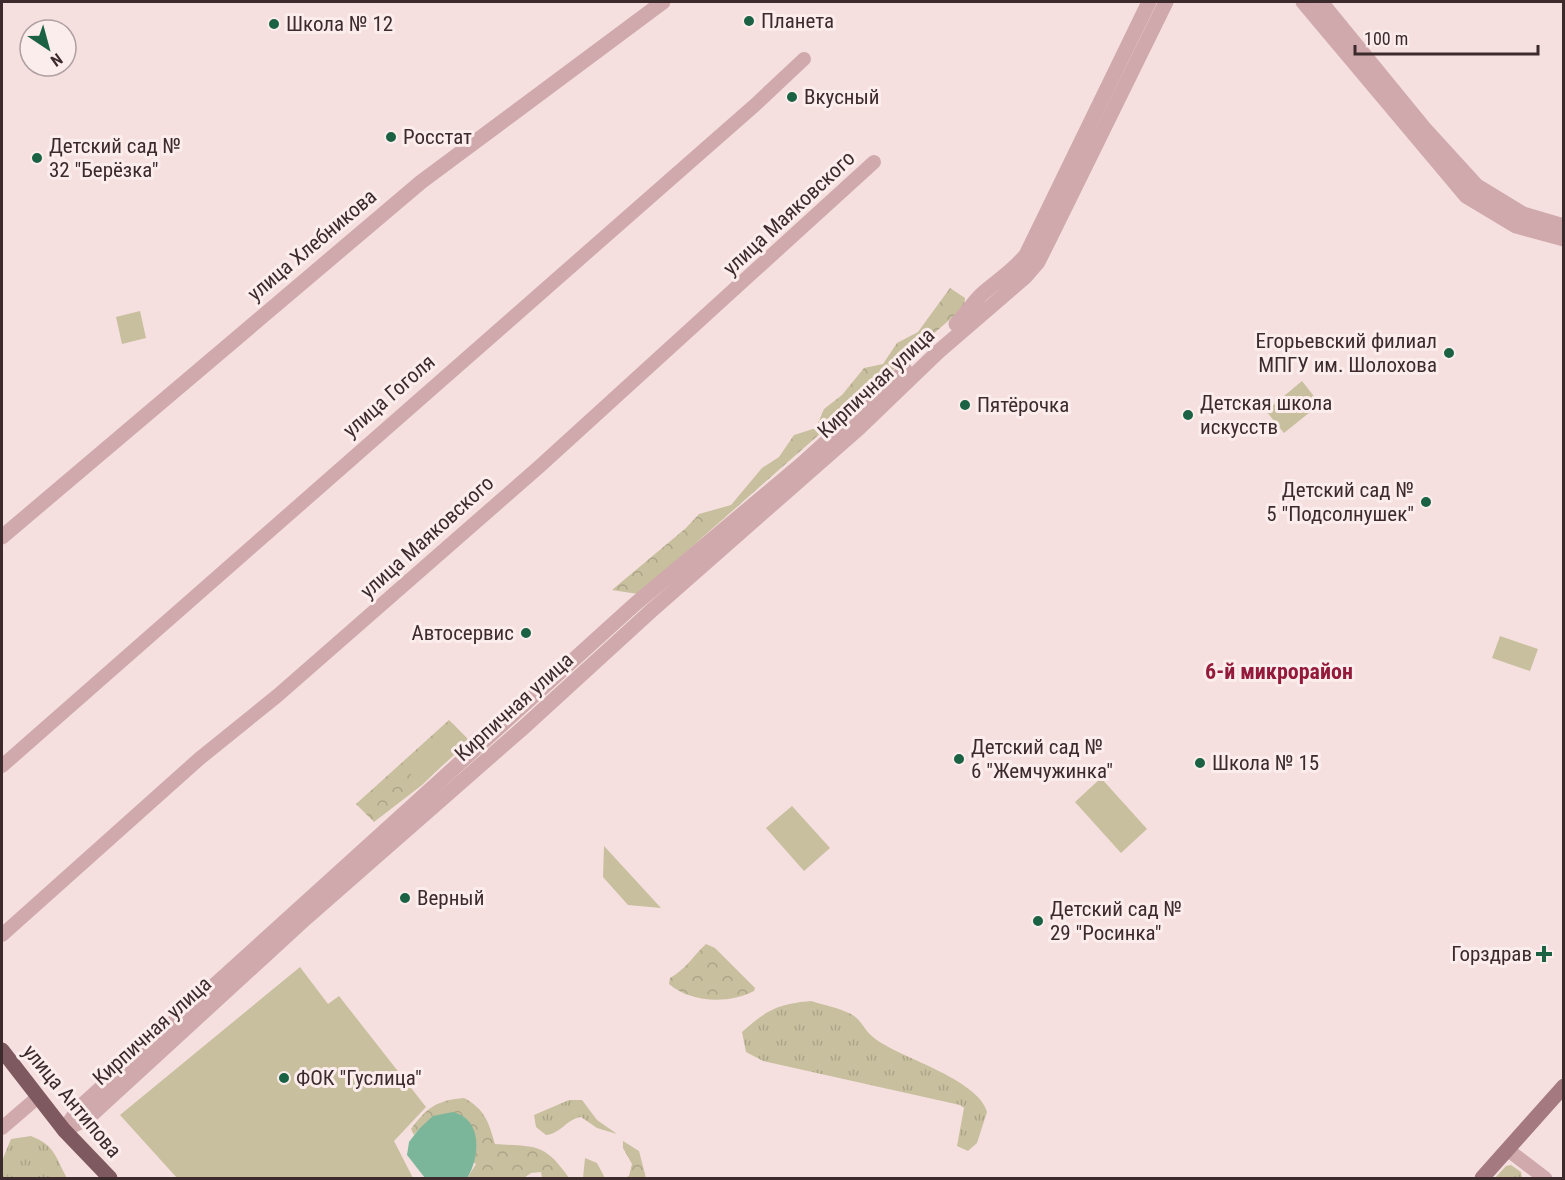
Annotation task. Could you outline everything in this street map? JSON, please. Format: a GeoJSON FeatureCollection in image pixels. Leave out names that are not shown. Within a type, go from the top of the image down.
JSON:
{"type":"FeatureCollection","features":[{"type":"Feature","properties":{"kind":"main road","name":"улица Антипова"},"geometry":{"type":"LineString","coordinates":[[2,1050],[64,1130],[110,1179]]}},
{"type":"Feature","properties":{"kind":"main road"},"geometry":{"type":"LineString","coordinates":[[1482,1179],[1563,1086]]}},
{"type":"Feature","properties":{"kind":"street","name":"улица Хлебникова"},"geometry":{"type":"LineString","coordinates":[[2,537],[421,182],[663,2]]}},
{"type":"Feature","properties":{"kind":"street","name":"Кирпичная улица"},"geometry":{"type":"LineString","coordinates":[[64,1130],[80,1107],[634,605],[811,455],[968,314],[979,297],[1021,261],[1036,237],[1149,2]]}},
{"type":"Feature","properties":{"kind":"street","name":"Кирпичная улица"},"geometry":{"type":"LineString","coordinates":[[64,1130],[88,1118],[298,925],[524,727],[651,611],[859,428],[938,352],[1025,277],[1038,262],[1166,2]]}},
{"type":"Feature","properties":{"kind":"street"},"geometry":{"type":"LineString","coordinates":[[1303,2],[1466,195],[1485,210],[1516,226],[1563,239]]}},
{"type":"Feature","properties":{"kind":"street"},"geometry":{"type":"LineString","coordinates":[[1320,2],[1424,128],[1477,186],[1523,214],[1563,226]]}},
{"type":"Feature","properties":{"kind":"street","name":"улица Гоголя"},"geometry":{"type":"LineString","coordinates":[[2,766],[755,105],[804,59]]}},
{"type":"Feature","properties":{"kind":"street","name":"улица Маяковского"},"geometry":{"type":"LineString","coordinates":[[2,935],[182,774],[277,696],[540,466],[874,162]]}},
{"type":"Feature","properties":{"kind":"street"},"geometry":{"type":"LineString","coordinates":[[2,1128],[38,1097]]}},
{"type":"Feature","properties":{"kind":"street"},"geometry":{"type":"LineString","coordinates":[[1508,1150],[1529,1173],[1545,1179]]}},
{"type":"Feature","properties":{"kind":"green space"},"geometry":{"type":"Polygon","coordinates":[[[950,288],[965,298],[964,307],[638,594],[612,590],[686,528],[699,514],[731,505],[762,468],[779,457],[794,435],[816,428],[824,409],[842,395],[864,368],[883,364],[897,343],[918,332],[950,288]]]}},
{"type":"Feature","properties":{"kind":"green space"},"geometry":{"type":"Polygon","coordinates":[[[140,311],[146,338],[122,344],[116,317],[140,311]]]}},
{"type":"Feature","properties":{"kind":"green space"},"geometry":{"type":"Polygon","coordinates":[[[1302,381],[1320,404],[1284,433],[1266,411],[1302,381]]]}},
{"type":"Feature","properties":{"kind":"green space"},"geometry":{"type":"Polygon","coordinates":[[[1500,636],[1538,649],[1530,671],[1492,658],[1500,636]]]}},
{"type":"Feature","properties":{"kind":"green space"},"geometry":{"type":"Polygon","coordinates":[[[449,720],[469,740],[422,785],[374,822],[356,804],[449,720]]]}},
{"type":"Feature","properties":{"kind":"green space"},"geometry":{"type":"Polygon","coordinates":[[[453,724],[469,742],[420,785],[404,766],[453,724]]]}},
{"type":"Feature","properties":{"kind":"green space"},"geometry":{"type":"Polygon","coordinates":[[[1101,778],[1147,829],[1121,853],[1075,802],[1101,778]]]}},
{"type":"Feature","properties":{"kind":"green space"},"geometry":{"type":"Polygon","coordinates":[[[792,806],[830,848],[804,871],[766,828],[792,806]]]}},
{"type":"Feature","properties":{"kind":"green space"},"geometry":{"type":"Polygon","coordinates":[[[604,846],[661,908],[628,905],[603,877],[604,846]]]}},
{"type":"Feature","properties":{"kind":"green space"},"geometry":{"type":"Polygon","coordinates":[[[706,944],[715,948],[755,988],[754,991],[722,1000],[688,995],[669,984],[670,978],[706,944]]]}},
{"type":"Feature","properties":{"kind":"green space","name":"ФОК \"Гуслица\""},"geometry":{"type":"Polygon","coordinates":[[[300,967],[328,1004],[339,996],[426,1107],[394,1141],[413,1178],[177,1178],[120,1115],[300,967]]]}},
{"type":"Feature","properties":{"kind":"green space"},"geometry":{"type":"Polygon","coordinates":[[[811,1001],[851,1014],[884,1045],[935,1069],[969,1089],[980,1100],[987,1112],[977,1143],[968,1151],[957,1146],[964,1108],[960,1105],[763,1061],[746,1052],[742,1032],[759,1018],[781,1006],[811,1001]]]}},
{"type":"Feature","properties":{"kind":"green space"},"geometry":{"type":"Polygon","coordinates":[[[464,1098],[477,1107],[485,1117],[495,1144],[529,1147],[545,1152],[553,1158],[569,1178],[542,1178],[541,1172],[531,1173],[524,1178],[467,1178],[476,1164],[419,1129],[414,1135],[411,1129],[428,1110],[440,1103],[464,1098]]]}},
{"type":"Feature","properties":{"kind":"green space"},"geometry":{"type":"Polygon","coordinates":[[[569,1100],[582,1100],[597,1120],[617,1134],[597,1128],[581,1117],[551,1134],[546,1135],[536,1127],[534,1115],[569,1100]]]}},
{"type":"Feature","properties":{"kind":"green space"},"geometry":{"type":"Polygon","coordinates":[[[31,1136],[50,1148],[67,1178],[2,1178],[2,1161],[11,1139],[31,1136]]]}},
{"type":"Feature","properties":{"kind":"green space"},"geometry":{"type":"Polygon","coordinates":[[[623,1141],[639,1151],[646,1178],[624,1178],[629,1176],[632,1164],[623,1148],[623,1141]]]}},
{"type":"Feature","properties":{"kind":"green space"},"geometry":{"type":"Polygon","coordinates":[[[585,1158],[597,1163],[605,1178],[583,1178],[585,1158]]]}},
{"type":"Feature","properties":{"kind":"green space"},"geometry":{"type":"Polygon","coordinates":[[[1511,1165],[1521,1172],[1522,1178],[1495,1178],[1506,1166],[1511,1165]]]}},
{"type":"Feature","properties":{"kind":"shaded area"},"geometry":{"type":"Polygon","coordinates":[[[453,1112],[470,1122],[474,1131],[476,1150],[471,1170],[467,1178],[425,1178],[407,1155],[409,1142],[433,1116],[453,1112]]]}},
{"type":"Feature","properties":{"kind":"place","name":"Планета"},"geometry":{"type":"Point","coordinates":[749,21]}},
{"type":"Feature","properties":{"kind":"place","name":"Школа № 12"},"geometry":{"type":"Point","coordinates":[274,24]}},
{"type":"Feature","properties":{"kind":"place","name":"Вкусный"},"geometry":{"type":"Point","coordinates":[792,97]}},
{"type":"Feature","properties":{"kind":"place","name":"Росстат"},"geometry":{"type":"Point","coordinates":[391,137]}},
{"type":"Feature","properties":{"kind":"place","name":"Детский сад № 32 \"Берёзка\""},"geometry":{"type":"Point","coordinates":[37,158]}},
{"type":"Feature","properties":{"kind":"place","name":"Егорьевский филиал МПГУ им. Шолохова"},"geometry":{"type":"Point","coordinates":[1449,353]}},
{"type":"Feature","properties":{"kind":"place","name":"Пятёрочка"},"geometry":{"type":"Point","coordinates":[965,405]}},
{"type":"Feature","properties":{"kind":"place","name":"Детская школа искусств"},"geometry":{"type":"Point","coordinates":[1188,415]}},
{"type":"Feature","properties":{"kind":"place","name":"Детский сад № 5 \"Подсолнушек\""},"geometry":{"type":"Point","coordinates":[1426,502]}},
{"type":"Feature","properties":{"kind":"place","name":"Автосервис"},"geometry":{"type":"Point","coordinates":[526,633]}},
{"type":"Feature","properties":{"kind":"place","name":"Детский сад № 6 \"Жемчужинка\""},"geometry":{"type":"Point","coordinates":[959,759]}},
{"type":"Feature","properties":{"kind":"place","name":"Школа № 15"},"geometry":{"type":"Point","coordinates":[1200,763]}},
{"type":"Feature","properties":{"kind":"place","name":"Верный"},"geometry":{"type":"Point","coordinates":[405,898]}},
{"type":"Feature","properties":{"kind":"place","name":"Детский сад № 29 \"Росинка\""},"geometry":{"type":"Point","coordinates":[1038,921]}},
{"type":"Feature","properties":{"kind":"place","name":"Горздрав"},"geometry":{"type":"Point","coordinates":[1544,954]}},
{"type":"Feature","properties":{"kind":"place","name":"ФОК \"Гуслица\""},"geometry":{"type":"Point","coordinates":[284,1078]}},
{"type":"Feature","properties":{"kind":"district","name":"6-й микрорайон"},"geometry":{"type":"Point","coordinates":[1279,671]}}]}
